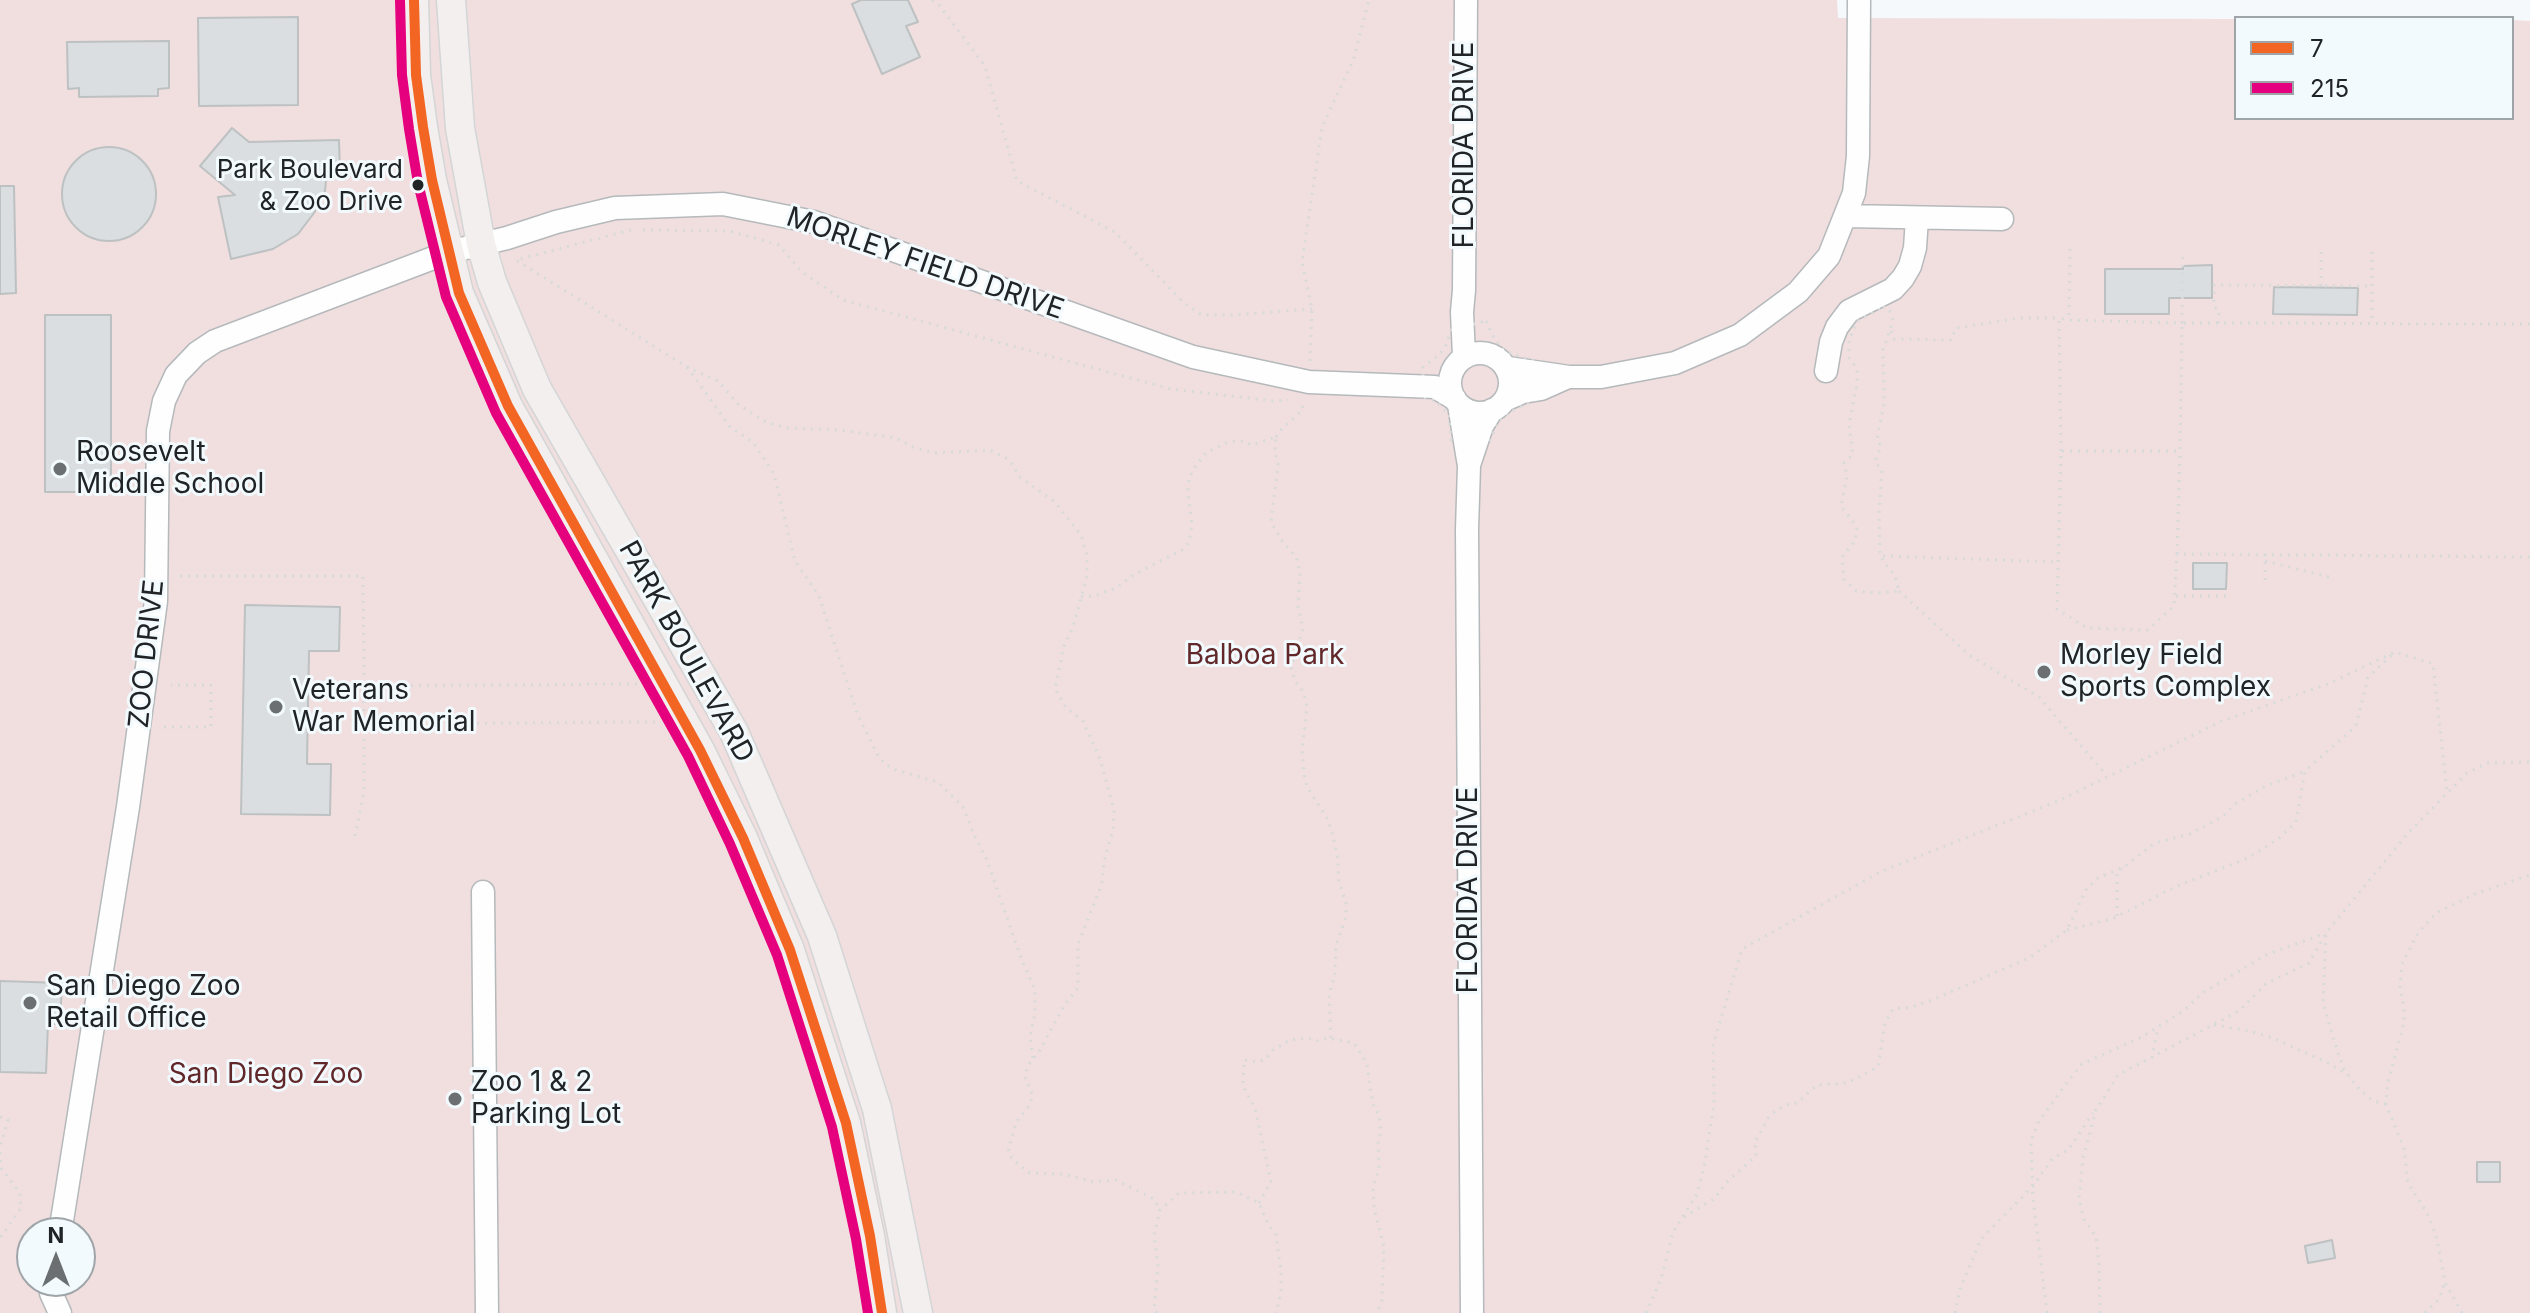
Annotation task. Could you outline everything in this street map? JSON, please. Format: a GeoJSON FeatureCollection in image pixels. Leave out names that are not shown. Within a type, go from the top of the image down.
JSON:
{"type":"FeatureCollection","features":[{"type":"Feature","properties":{"kind":"main road","name":"PARK BOULEVARD"},"geometry":{"type":"LineString","coordinates":[[414,0],[416,75],[423,127],[432,180],[459,293],[508,406],[700,750],[743,838],[790,950],[846,1123],[870,1236],[882,1313]]}},
{"type":"Feature","properties":{"kind":"main road","name":"PARK BOULEVARD"},"geometry":{"type":"LineString","coordinates":[[451,0],[460,128],[481,244],[492,282],[537,389],[734,732],[822,936],[877,1109],[918,1313]]}},
{"type":"Feature","properties":{"kind":"street","name":"FLORIDA DRIVE"},"geometry":{"type":"LineString","coordinates":[[1459,362],[1464,290],[1466,0]]}},
{"type":"Feature","properties":{"kind":"street"},"geometry":{"type":"LineString","coordinates":[[1569,377],[1483,412],[1469,412],[1451,393],[1450,378],[1459,362],[1485,353],[1501,362],[1569,377],[1601,377],[1675,363],[1740,335],[1798,292],[1829,256],[1854,193],[1858,156],[1859,0]]}},
{"type":"Feature","properties":{"kind":"street","name":"MORLEY FIELD DRIVE"},"geometry":{"type":"LineString","coordinates":[[449,252],[615,208],[723,204],[814,222],[1193,357],[1307,390],[1398,385],[1435,387],[1457,402]]}},
{"type":"Feature","properties":{"kind":"street"},"geometry":{"type":"LineString","coordinates":[[1846,216],[2002,219]]}},
{"type":"Feature","properties":{"kind":"street"},"geometry":{"type":"LineString","coordinates":[[1826,371],[1831,342],[1849,311],[1893,289],[1903,278],[1915,248],[1917,218]]}},
{"type":"Feature","properties":{"kind":"street","name":"ZOO DRIVE"},"geometry":{"type":"LineString","coordinates":[[63,1217],[128,807],[156,601],[158,431],[164,401],[176,375],[197,353],[215,341],[449,252]]}},
{"type":"Feature","properties":{"kind":"street","name":"FLORIDA DRIVE"},"geometry":{"type":"LineString","coordinates":[[1464,290],[1480,339],[1501,362]]}},
{"type":"Feature","properties":{"kind":"street","name":"MORLEY FIELD DRIVE"},"geometry":{"type":"LineString","coordinates":[[1398,385],[1406,379],[1459,362]]}},
{"type":"Feature","properties":{"kind":"street"},"geometry":{"type":"LineString","coordinates":[[1499,404],[1511,389],[1501,362]]}},
{"type":"Feature","properties":{"kind":"street","name":"FLORIDA DRIVE"},"geometry":{"type":"LineString","coordinates":[[1457,402],[1469,466],[1472,1313]]}},
{"type":"Feature","properties":{"kind":"street","name":"FLORIDA DRIVE"},"geometry":{"type":"LineString","coordinates":[[1469,466],[1482,426],[1499,404]]}},
{"type":"Feature","properties":{"kind":"street"},"geometry":{"type":"LineString","coordinates":[[483,892],[487,1313]]}},
{"type":"Feature","properties":{"kind":"path"},"geometry":{"type":"LineString","coordinates":[[932,0],[985,66],[1017,181],[1115,232],[1184,303],[1202,315],[1312,309]]}},
{"type":"Feature","properties":{"kind":"path"},"geometry":{"type":"LineString","coordinates":[[1331,1039],[1329,995],[1335,974],[1336,945],[1346,917],[1346,903],[1339,882],[1332,832],[1327,818],[1307,787],[1304,774],[1302,750],[1307,707],[1304,693],[1295,681],[1291,667],[1303,629],[1298,600],[1300,572],[1296,557],[1271,522],[1278,465],[1276,437],[1302,410],[1307,390],[1312,309],[1302,262],[1322,127],[1353,61],[1369,0]]}},
{"type":"Feature","properties":{"kind":"path"},"geometry":{"type":"LineString","coordinates":[[1155,1312],[1158,1266],[1154,1236],[1160,1210],[1154,1199],[1116,1180],[1094,1182],[1063,1174],[1030,1173],[1008,1152],[1016,1122],[1033,1096],[1025,1077],[1027,1067],[1078,988],[1078,944],[1102,884],[1104,861],[1113,830],[1114,810],[1108,779],[1100,759],[1083,721],[1066,708],[1055,689],[1064,646],[1073,627],[1087,576],[1087,555],[1081,535],[1055,502],[1020,477],[1009,460],[990,450],[935,453],[915,448],[896,438],[840,430],[786,428],[756,417],[739,405],[718,381],[687,367],[516,260],[633,229],[729,231],[779,245],[802,272],[843,300],[1171,389],[1273,401],[1307,390]]}},
{"type":"Feature","properties":{"kind":"path"},"geometry":{"type":"LineString","coordinates":[[2069,320],[2070,249]]}},
{"type":"Feature","properties":{"kind":"path"},"geometry":{"type":"LineString","coordinates":[[2059,318],[2061,451],[2057,609],[2087,628],[2148,630],[2174,606],[2183,252]]}},
{"type":"Feature","properties":{"kind":"path"},"geometry":{"type":"LineString","coordinates":[[2321,252],[2321,286]]}},
{"type":"Feature","properties":{"kind":"path"},"geometry":{"type":"LineString","coordinates":[[2372,252],[2372,323]]}},
{"type":"Feature","properties":{"kind":"path"},"geometry":{"type":"LineString","coordinates":[[2218,323],[2214,285],[2372,286]]}},
{"type":"Feature","properties":{"kind":"path"},"geometry":{"type":"LineString","coordinates":[[1899,591],[1856,591],[1844,579],[1842,557],[1855,541],[1857,527],[1841,506],[1847,476],[1844,463],[1853,454],[1849,425],[1857,384],[1857,369],[1849,358],[1849,340],[1857,321],[1883,307],[1889,309],[1893,321],[1883,350],[1884,404],[1877,439],[1881,446],[1875,462],[1882,470],[1879,511],[1882,556],[1895,576],[1899,591],[1969,655],[2039,697],[2108,776]]}},
{"type":"Feature","properties":{"kind":"path"},"geometry":{"type":"LineString","coordinates":[[1891,331],[1894,339],[1951,340],[1956,328],[2020,318],[2182,323],[2530,324]]}},
{"type":"Feature","properties":{"kind":"path"},"geometry":{"type":"LineString","coordinates":[[1423,367],[1439,355],[1451,330]]}},
{"type":"Feature","properties":{"kind":"path"},"geometry":{"type":"LineString","coordinates":[[687,367],[731,428],[753,442],[774,474],[795,561],[819,596],[857,713],[877,754],[885,764],[896,770],[938,782],[963,807],[987,860],[1035,990],[1035,1014],[1030,1036],[1033,1059]]}},
{"type":"Feature","properties":{"kind":"path"},"geometry":{"type":"LineString","coordinates":[[1081,597],[1116,588],[1135,574],[1184,549],[1189,542],[1192,525],[1189,478],[1207,452],[1228,442],[1244,441],[1251,445],[1276,437]]}},
{"type":"Feature","properties":{"kind":"path"},"geometry":{"type":"LineString","coordinates":[[2061,451],[2180,451]]}},
{"type":"Feature","properties":{"kind":"path"},"geometry":{"type":"LineString","coordinates":[[2177,554],[2530,557]]}},
{"type":"Feature","properties":{"kind":"path"},"geometry":{"type":"LineString","coordinates":[[2265,554],[2265,580]]}},
{"type":"Feature","properties":{"kind":"path"},"geometry":{"type":"LineString","coordinates":[[1882,556],[2059,562]]}},
{"type":"Feature","properties":{"kind":"path"},"geometry":{"type":"LineString","coordinates":[[2265,561],[2333,578]]}},
{"type":"Feature","properties":{"kind":"path"},"geometry":{"type":"LineString","coordinates":[[180,576],[363,576],[364,792],[355,836]]}},
{"type":"Feature","properties":{"kind":"path"},"geometry":{"type":"LineString","coordinates":[[2174,596],[2228,596]]}},
{"type":"Feature","properties":{"kind":"path"},"geometry":{"type":"LineString","coordinates":[[2117,916],[2117,874],[2124,867],[2155,843],[2190,834],[2222,817],[2235,804],[2264,787],[2305,771],[2356,726],[2368,677],[2395,652]]}},
{"type":"Feature","properties":{"kind":"path"},"geometry":{"type":"LineString","coordinates":[[1646,1313],[1661,1279],[1673,1232],[1697,1194],[1704,1168],[1714,1103],[1713,1045],[1742,949],[1880,872],[2058,801],[2222,721],[2328,684],[2395,652],[2433,664],[2447,793]]}},
{"type":"Feature","properties":{"kind":"path"},"geometry":{"type":"LineString","coordinates":[[364,686],[639,684]]}},
{"type":"Feature","properties":{"kind":"path"},"geometry":{"type":"LineString","coordinates":[[164,727],[211,727],[211,685],[171,685]]}},
{"type":"Feature","properties":{"kind":"path"},"geometry":{"type":"LineString","coordinates":[[364,724],[661,722]]}},
{"type":"Feature","properties":{"kind":"path"},"geometry":{"type":"LineString","coordinates":[[1955,1313],[1960,1289],[1981,1239],[2033,1186],[2052,1159],[2069,1149],[2118,1075],[2239,1011],[2267,983],[2309,963],[2326,933],[2409,832],[2467,773],[2487,763],[2530,762]]}},
{"type":"Feature","properties":{"kind":"path"},"geometry":{"type":"LineString","coordinates":[[1681,1219],[1714,1199],[1726,1183],[1756,1156],[1755,1142],[1770,1115],[1785,1105],[1797,1103],[1817,1085],[1847,1083],[1878,1067],[1885,1023],[1893,1009],[1932,1000],[2029,958],[2067,930],[2117,916],[2175,887],[2250,857],[2278,839],[2296,822],[2305,771]]}},
{"type":"Feature","properties":{"kind":"path"},"geometry":{"type":"LineString","coordinates":[[2067,930],[2087,888],[2098,878],[2124,867]]}},
{"type":"Feature","properties":{"kind":"path"},"geometry":{"type":"LineString","coordinates":[[2462,1313],[2445,1282],[2436,1235],[2427,1213],[2408,1183],[2404,1149],[2386,1104],[2388,1082],[2404,1023],[2400,987],[2402,964],[2418,933],[2436,913],[2453,903],[2530,875]]}},
{"type":"Feature","properties":{"kind":"path"},"geometry":{"type":"LineString","coordinates":[[2047,1313],[2031,1141],[2039,1121],[2066,1084],[2082,1064],[2126,1046],[2183,1011],[2204,992],[2268,954],[2326,933]]}},
{"type":"Feature","properties":{"kind":"path"},"geometry":{"type":"LineString","coordinates":[[2326,933],[2323,1003],[2337,1050],[2349,1076]]}},
{"type":"Feature","properties":{"kind":"path"},"geometry":{"type":"LineString","coordinates":[[2214,1025],[2273,1038],[2326,1062],[2349,1076],[2373,1101],[2386,1104]]}},
{"type":"Feature","properties":{"kind":"path"},"geometry":{"type":"LineString","coordinates":[[2152,1058],[2158,1027]]}},
{"type":"Feature","properties":{"kind":"path"},"geometry":{"type":"LineString","coordinates":[[1259,1203],[1271,1182],[1255,1108],[1243,1086],[1244,1060],[1257,1062],[1266,1059],[1273,1050],[1290,1040],[1351,1041],[1364,1056],[1381,1132],[1377,1143],[1379,1164],[1373,1187],[1374,1208],[1384,1247],[1382,1300],[1377,1313]]}},
{"type":"Feature","properties":{"kind":"path"},"geometry":{"type":"LineString","coordinates":[[2096,1110],[2083,1158],[2079,1200],[2084,1219],[2096,1237],[2100,1313]]}},
{"type":"Feature","properties":{"kind":"path"},"geometry":{"type":"LineString","coordinates":[[0,1117],[8,1120],[0,1149],[1,1168],[20,1193],[21,1208],[0,1238]]}},
{"type":"Feature","properties":{"kind":"path"},"geometry":{"type":"LineString","coordinates":[[1160,1210],[1179,1193],[1236,1192],[1259,1203],[1276,1235],[1279,1251],[1281,1292],[1276,1313]]}},
{"type":"Feature","properties":{"kind":"path"},"geometry":{"type":"LineString","coordinates":[[2425,1313],[2439,1299],[2445,1282]]}},
{"type":"Feature","properties":{"kind":"green space","name":"Balboa Park"},"geometry":{"type":"Polygon","coordinates":[[[0,0],[1837,0],[1838,18],[2234,19],[2234,120],[2514,120],[2514,20],[2530,21],[2530,1313],[0,1313],[0,0]]]}},
{"type":"Feature","properties":{"kind":"building"},"geometry":{"type":"Polygon","coordinates":[[[861,0],[908,0],[918,22],[906,26],[920,57],[882,74],[852,4],[861,0]]]}},
{"type":"Feature","properties":{"kind":"building"},"geometry":{"type":"Polygon","coordinates":[[[298,17],[298,105],[199,106],[198,18],[298,17]]]}},
{"type":"Feature","properties":{"kind":"building"},"geometry":{"type":"Polygon","coordinates":[[[169,41],[169,88],[158,89],[158,96],[79,97],[79,88],[68,89],[67,42],[169,41]]]}},
{"type":"Feature","properties":{"kind":"building"},"geometry":{"type":"Polygon","coordinates":[[[232,128],[249,142],[339,140],[340,171],[327,171],[325,191],[298,234],[273,249],[231,259],[218,197],[235,195],[200,166],[232,128]]]}},
{"type":"Feature","properties":{"kind":"building"},"geometry":{"type":"Polygon","coordinates":[[[109,147],[127,150],[143,160],[153,176],[156,194],[153,212],[143,228],[127,238],[109,241],[91,238],[75,228],[65,212],[62,194],[65,176],[75,160],[91,150],[109,147]]]}},
{"type":"Feature","properties":{"kind":"building"},"geometry":{"type":"Polygon","coordinates":[[[0,186],[14,186],[16,293],[0,294],[0,186]]]}},
{"type":"Feature","properties":{"kind":"building"},"geometry":{"type":"Polygon","coordinates":[[[2212,265],[2212,298],[2169,298],[2169,314],[2105,314],[2105,269],[2183,269],[2183,266],[2212,265]]]}},
{"type":"Feature","properties":{"kind":"building"},"geometry":{"type":"Polygon","coordinates":[[[2274,287],[2358,288],[2357,315],[2273,314],[2274,287]]]}},
{"type":"Feature","properties":{"kind":"building"},"geometry":{"type":"Polygon","coordinates":[[[45,315],[111,315],[111,492],[45,492],[45,315]]]}},
{"type":"Feature","properties":{"kind":"building"},"geometry":{"type":"Polygon","coordinates":[[[2193,563],[2227,563],[2226,589],[2193,589],[2193,563]]]}},
{"type":"Feature","properties":{"kind":"building","name":"Veterans War Memorial"},"geometry":{"type":"Polygon","coordinates":[[[245,605],[340,607],[339,651],[309,651],[307,764],[331,764],[330,815],[241,814],[245,605]]]}},
{"type":"Feature","properties":{"kind":"building","name":"San Diego Zoo Retail Office"},"geometry":{"type":"Polygon","coordinates":[[[0,981],[62,983],[60,1024],[48,1024],[46,1073],[0,1072],[0,981]]]}},
{"type":"Feature","properties":{"kind":"building"},"geometry":{"type":"Polygon","coordinates":[[[2477,1162],[2500,1162],[2500,1182],[2477,1182],[2477,1162]]]}},
{"type":"Feature","properties":{"kind":"building"},"geometry":{"type":"Polygon","coordinates":[[[2332,1240],[2335,1258],[2308,1263],[2305,1246],[2332,1240]]]}},
{"type":"Feature","properties":{"kind":"transit line","name":"215"},"geometry":{"type":"LineString","coordinates":[[400,0],[402,75],[409,129],[418,183],[446,297],[496,413],[688,756],[730,844],[777,955],[832,1127],[868,1313]]}},
{"type":"Feature","properties":{"kind":"transit line","name":"7"},"geometry":{"type":"LineString","coordinates":[[414,0],[416,75],[423,127],[432,180],[459,293],[508,406],[700,750],[743,838],[790,950],[846,1123],[870,1236],[882,1313]]}},
{"type":"Feature","properties":{"kind":"place","name":"Park Boulevard & Zoo Drive"},"geometry":{"type":"Point","coordinates":[418,185]}},
{"type":"Feature","properties":{"kind":"place","name":"Roosevelt Middle School"},"geometry":{"type":"Point","coordinates":[60,469]}},
{"type":"Feature","properties":{"kind":"place","name":"Morley Field Sports Complex"},"geometry":{"type":"Point","coordinates":[2044,672]}},
{"type":"Feature","properties":{"kind":"place","name":"Veterans War Memorial"},"geometry":{"type":"Point","coordinates":[276,707]}},
{"type":"Feature","properties":{"kind":"place","name":"San Diego Zoo Retail Office"},"geometry":{"type":"Point","coordinates":[30,1003]}},
{"type":"Feature","properties":{"kind":"place","name":"Zoo 1 & 2 Parking Lot"},"geometry":{"type":"Point","coordinates":[455,1099]}},
{"type":"Feature","properties":{"kind":"park label","name":"San Diego Zoo"},"geometry":{"type":"Point","coordinates":[266,1075]}}]}
